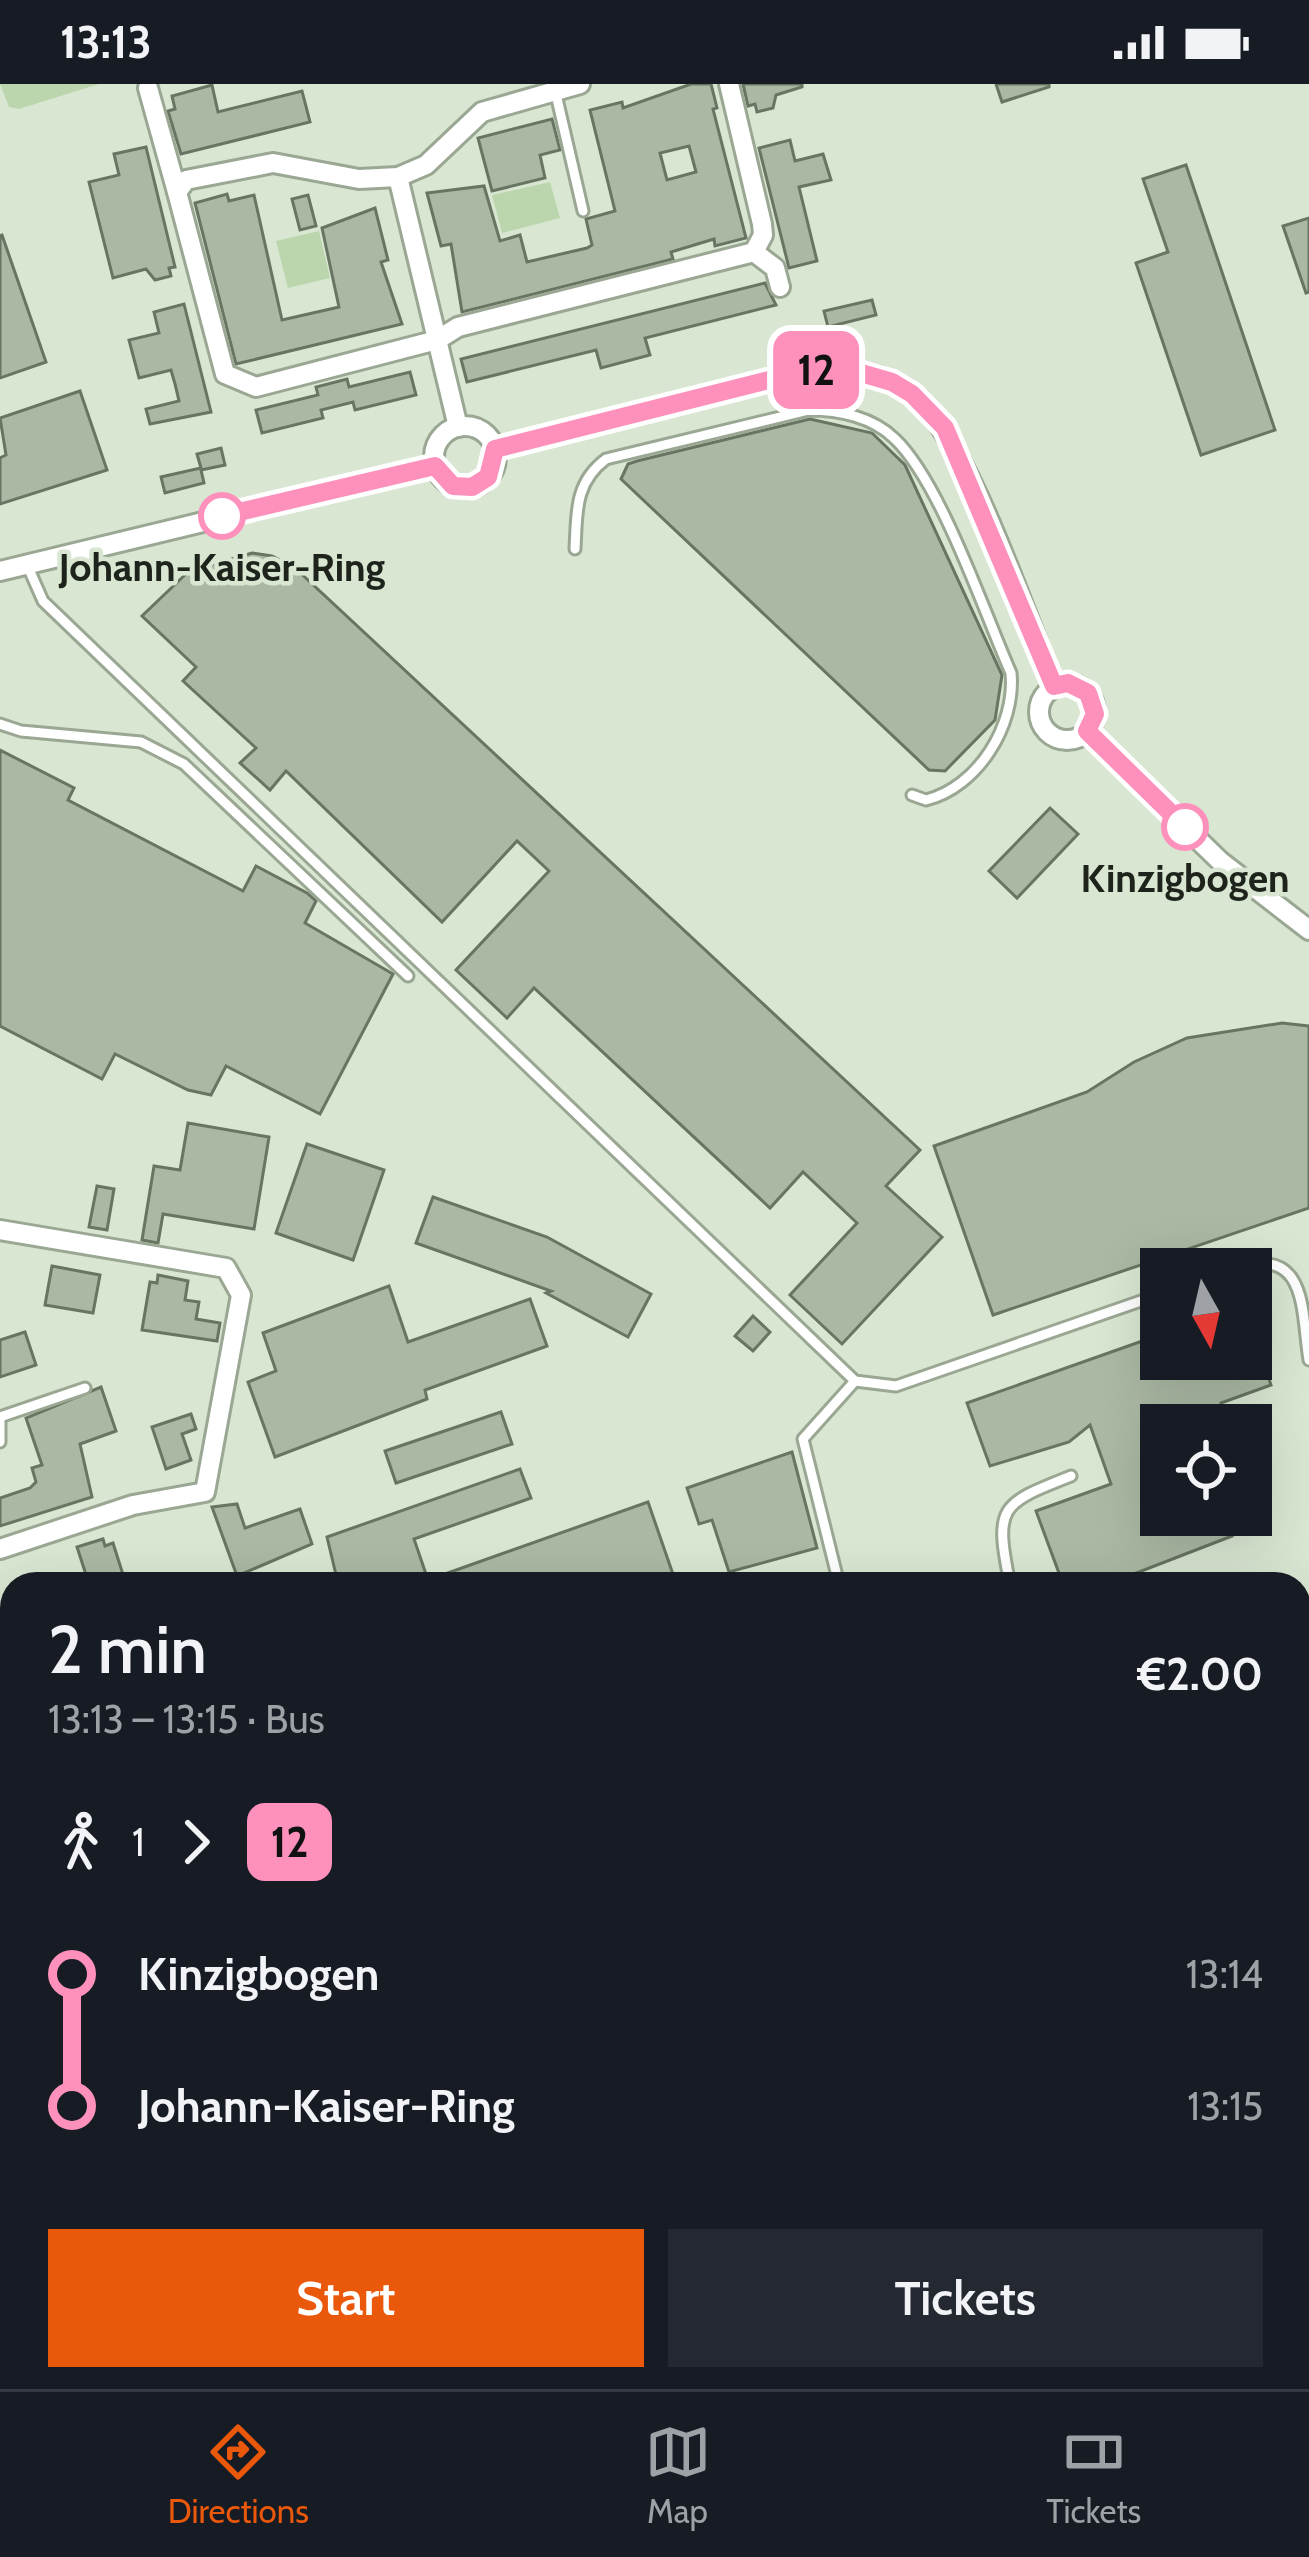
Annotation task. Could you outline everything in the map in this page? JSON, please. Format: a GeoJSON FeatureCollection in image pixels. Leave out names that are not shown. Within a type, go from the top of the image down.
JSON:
{"type":"FeatureCollection","features":[{"type":"Feature","properties":{"kind":"street"},"geometry":{"type":"LineString","coordinates":[[177,192],[186,180],[274,163],[359,179],[398,177],[426,165],[482,112],[580,84]]}},
{"type":"Feature","properties":{"kind":"street"},"geometry":{"type":"LineString","coordinates":[[729,84],[762,224],[754,252]]}},
{"type":"Feature","properties":{"kind":"street"},"geometry":{"type":"LineString","coordinates":[[148,88],[220,362],[230,380],[256,387],[437,340],[458,327],[754,252]]}},
{"type":"Feature","properties":{"kind":"street"},"geometry":{"type":"LineString","coordinates":[[398,177],[458,427]]}},
{"type":"Feature","properties":{"kind":"street"},"geometry":{"type":"LineString","coordinates":[[754,252],[775,268],[780,287]]}},
{"type":"Feature","properties":{"kind":"street"},"geometry":{"type":"LineString","coordinates":[[495,449],[805,371],[861,373],[892,382],[912,394],[945,428],[1054,686]]}},
{"type":"Feature","properties":{"kind":"street"},"geometry":{"type":"LineString","coordinates":[[435,466],[441,437],[458,427],[481,431],[495,449]]}},
{"type":"Feature","properties":{"kind":"street"},"geometry":{"type":"LineString","coordinates":[[435,466],[453,486],[472,487],[488,477],[495,449]]}},
{"type":"Feature","properties":{"kind":"street"},"geometry":{"type":"LineString","coordinates":[[0,571],[435,466]]}},
{"type":"Feature","properties":{"kind":"street"},"geometry":{"type":"LineString","coordinates":[[1068,683],[1088,693],[1095,714],[1087,731],[1059,739],[1042,726],[1039,708],[1054,686],[1068,683]]}},
{"type":"Feature","properties":{"kind":"street"},"geometry":{"type":"LineString","coordinates":[[1087,731],[1220,861],[1309,930]]}},
{"type":"Feature","properties":{"kind":"street"},"geometry":{"type":"LineString","coordinates":[[0,1230],[226,1268],[241,1295],[211,1481],[205,1492],[133,1504],[0,1549]]}},
{"type":"Feature","properties":{"kind":"lane"},"geometry":{"type":"LineString","coordinates":[[555,90],[583,211]]}},
{"type":"Feature","properties":{"kind":"lane"},"geometry":{"type":"LineString","coordinates":[[575,549],[578,496],[583,482],[606,459],[809,410],[843,413],[886,431],[927,484],[1011,673],[1013,693],[998,738],[956,788],[926,800],[912,795]]}},
{"type":"Feature","properties":{"kind":"lane"},"geometry":{"type":"LineString","coordinates":[[28,567],[43,601],[855,1382],[896,1386],[1140,1301]]}},
{"type":"Feature","properties":{"kind":"lane"},"geometry":{"type":"LineString","coordinates":[[0,724],[21,731],[141,742],[184,764],[408,976]]}},
{"type":"Feature","properties":{"kind":"lane"},"geometry":{"type":"LineString","coordinates":[[1272,1268],[1298,1286],[1309,1360]]}},
{"type":"Feature","properties":{"kind":"lane"},"geometry":{"type":"LineString","coordinates":[[835,1572],[803,1439],[855,1382]]}},
{"type":"Feature","properties":{"kind":"lane"},"geometry":{"type":"LineString","coordinates":[[0,1442],[0,1417],[85,1388]]}},
{"type":"Feature","properties":{"kind":"lane"},"geometry":{"type":"LineString","coordinates":[[1008,1572],[1002,1544],[1008,1508],[1015,1498],[1071,1476]]}},
{"type":"Feature","properties":{"kind":"green space"},"geometry":{"type":"Polygon","coordinates":[[[0,84],[99,84],[19,109],[9,107],[0,84]]]}},
{"type":"Feature","properties":{"kind":"green space"},"geometry":{"type":"Polygon","coordinates":[[[550,182],[560,218],[502,233],[492,195],[550,182]]]}},
{"type":"Feature","properties":{"kind":"green space"},"geometry":{"type":"Polygon","coordinates":[[[319,231],[330,278],[288,288],[276,241],[319,231]]]}},
{"type":"Feature","properties":{"kind":"building"},"geometry":{"type":"Polygon","coordinates":[[[691,84],[711,84],[746,238],[715,246],[714,239],[671,252],[673,259],[462,312],[451,244],[441,246],[427,193],[484,186],[500,241],[520,235],[527,262],[587,248],[592,245],[586,219],[615,211],[590,110],[622,102],[623,108],[691,84]],[[689,146],[660,153],[667,180],[696,172],[689,146]]]}},
{"type":"Feature","properties":{"kind":"building"},"geometry":{"type":"Polygon","coordinates":[[[743,84],[802,87],[776,95],[773,108],[757,112],[755,104],[748,106],[743,84]]]}},
{"type":"Feature","properties":{"kind":"building"},"geometry":{"type":"Polygon","coordinates":[[[996,84],[1049,84],[1049,87],[1002,102],[996,84]]]}},
{"type":"Feature","properties":{"kind":"building"},"geometry":{"type":"Polygon","coordinates":[[[212,85],[218,112],[302,91],[310,122],[181,154],[168,111],[175,109],[172,96],[212,85]]]}},
{"type":"Feature","properties":{"kind":"building"},"geometry":{"type":"Polygon","coordinates":[[[552,119],[560,150],[540,155],[545,178],[492,191],[478,138],[552,119]]]}},
{"type":"Feature","properties":{"kind":"building"},"geometry":{"type":"Polygon","coordinates":[[[790,140],[795,161],[823,154],[831,180],[799,187],[817,261],[789,268],[759,148],[790,140]]]}},
{"type":"Feature","properties":{"kind":"building"},"geometry":{"type":"Polygon","coordinates":[[[146,147],[175,267],[169,268],[171,276],[155,280],[146,269],[113,278],[89,182],[119,175],[114,154],[146,147]]]}},
{"type":"Feature","properties":{"kind":"building"},"geometry":{"type":"Polygon","coordinates":[[[1186,165],[1275,430],[1201,455],[1136,263],[1168,252],[1143,179],[1186,165]]]}},
{"type":"Feature","properties":{"kind":"building"},"geometry":{"type":"Polygon","coordinates":[[[227,194],[229,201],[254,195],[282,320],[339,307],[322,228],[375,208],[388,260],[381,262],[402,324],[236,364],[195,203],[227,194]]]}},
{"type":"Feature","properties":{"kind":"building"},"geometry":{"type":"Polygon","coordinates":[[[308,195],[316,226],[300,230],[292,199],[308,195]]]}},
{"type":"Feature","properties":{"kind":"building"},"geometry":{"type":"Polygon","coordinates":[[[1309,218],[1309,292],[1306,293],[1283,226],[1309,218]]]}},
{"type":"Feature","properties":{"kind":"building"},"geometry":{"type":"Polygon","coordinates":[[[0,236],[46,362],[0,378],[0,236]]]}},
{"type":"Feature","properties":{"kind":"building"},"geometry":{"type":"Polygon","coordinates":[[[765,283],[776,305],[645,338],[650,355],[601,368],[596,350],[467,382],[461,359],[765,283]]]}},
{"type":"Feature","properties":{"kind":"building"},"geometry":{"type":"Polygon","coordinates":[[[872,300],[876,315],[828,327],[824,311],[872,300]]]}},
{"type":"Feature","properties":{"kind":"building"},"geometry":{"type":"Polygon","coordinates":[[[184,304],[211,412],[150,424],[146,409],[179,401],[175,384],[171,370],[139,378],[129,340],[159,333],[154,312],[184,304]]]}},
{"type":"Feature","properties":{"kind":"building"},"geometry":{"type":"Polygon","coordinates":[[[410,372],[416,395],[355,410],[353,402],[321,410],[323,418],[262,433],[256,410],[318,395],[316,387],[347,379],[349,387],[410,372]]]}},
{"type":"Feature","properties":{"kind":"building"},"geometry":{"type":"Polygon","coordinates":[[[80,391],[107,470],[0,504],[0,458],[6,455],[0,418],[80,391]]]}},
{"type":"Feature","properties":{"kind":"building"},"geometry":{"type":"Polygon","coordinates":[[[810,419],[872,433],[905,465],[1002,675],[995,720],[945,771],[929,770],[621,479],[628,464],[637,461],[810,419]]]}},
{"type":"Feature","properties":{"kind":"building"},"geometry":{"type":"Polygon","coordinates":[[[221,448],[225,465],[201,470],[204,483],[165,493],[161,477],[201,468],[197,454],[221,448]]]}},
{"type":"Feature","properties":{"kind":"building"},"geometry":{"type":"Polygon","coordinates":[[[252,553],[272,556],[295,568],[920,1150],[886,1186],[942,1237],[842,1344],[790,1295],[857,1223],[803,1172],[770,1208],[534,988],[507,1018],[456,970],[549,871],[517,841],[442,922],[286,771],[270,790],[240,763],[256,748],[183,681],[196,667],[142,616],[189,571],[252,553]]]}},
{"type":"Feature","properties":{"kind":"building"},"geometry":{"type":"Polygon","coordinates":[[[0,750],[74,788],[68,800],[243,891],[256,866],[307,893],[316,901],[305,923],[393,974],[320,1114],[226,1066],[211,1095],[188,1090],[115,1054],[102,1079],[0,1026],[0,750]]]}},
{"type":"Feature","properties":{"kind":"building"},"geometry":{"type":"Polygon","coordinates":[[[1050,808],[1078,834],[1017,898],[989,871],[1050,808]]]}},
{"type":"Feature","properties":{"kind":"building"},"geometry":{"type":"Polygon","coordinates":[[[1282,1023],[1309,1026],[1309,1208],[1191,1248],[1140,1248],[1140,1265],[993,1315],[934,1146],[1087,1092],[1134,1062],[1187,1038],[1282,1023]]]}},
{"type":"Feature","properties":{"kind":"building"},"geometry":{"type":"Polygon","coordinates":[[[188,1123],[269,1137],[254,1229],[163,1214],[158,1243],[142,1240],[154,1166],[180,1170],[188,1123]]]}},
{"type":"Feature","properties":{"kind":"building"},"geometry":{"type":"Polygon","coordinates":[[[307,1144],[384,1170],[353,1260],[276,1233],[307,1144]]]}},
{"type":"Feature","properties":{"kind":"building"},"geometry":{"type":"Polygon","coordinates":[[[97,1186],[114,1189],[107,1230],[89,1227],[97,1186]]]}},
{"type":"Feature","properties":{"kind":"building"},"geometry":{"type":"Polygon","coordinates":[[[433,1197],[547,1237],[651,1294],[628,1337],[546,1293],[551,1291],[416,1243],[433,1197]]]}},
{"type":"Feature","properties":{"kind":"building"},"geometry":{"type":"Polygon","coordinates":[[[52,1266],[100,1275],[93,1313],[45,1305],[52,1266]]]}},
{"type":"Feature","properties":{"kind":"building"},"geometry":{"type":"Polygon","coordinates":[[[158,1275],[188,1281],[185,1300],[199,1302],[196,1319],[220,1323],[217,1341],[142,1330],[150,1282],[157,1283],[158,1275]]]}},
{"type":"Feature","properties":{"kind":"building"},"geometry":{"type":"Polygon","coordinates":[[[389,1286],[408,1342],[530,1299],[547,1346],[425,1390],[427,1399],[275,1457],[248,1382],[276,1371],[263,1333],[389,1286]]]}},
{"type":"Feature","properties":{"kind":"building"},"geometry":{"type":"Polygon","coordinates":[[[753,1316],[770,1332],[753,1351],[735,1336],[753,1316]]]}},
{"type":"Feature","properties":{"kind":"building"},"geometry":{"type":"Polygon","coordinates":[[[25,1332],[36,1365],[0,1377],[0,1340],[25,1332]]]}},
{"type":"Feature","properties":{"kind":"building"},"geometry":{"type":"Polygon","coordinates":[[[1140,1342],[1140,1380],[1269,1380],[1271,1385],[1221,1404],[1140,1404],[1140,1536],[1232,1536],[1139,1572],[1059,1572],[1036,1511],[1111,1484],[1090,1425],[1069,1442],[990,1466],[967,1403],[1140,1342]]]}},
{"type":"Feature","properties":{"kind":"building"},"geometry":{"type":"Polygon","coordinates":[[[101,1387],[116,1431],[80,1444],[92,1497],[0,1526],[0,1498],[30,1488],[36,1482],[32,1468],[42,1465],[26,1418],[101,1387]]]}},
{"type":"Feature","properties":{"kind":"building"},"geometry":{"type":"Polygon","coordinates":[[[501,1412],[512,1444],[396,1483],[385,1451],[501,1412]]]}},
{"type":"Feature","properties":{"kind":"building"},"geometry":{"type":"Polygon","coordinates":[[[191,1414],[196,1429],[182,1434],[191,1460],[166,1469],[152,1427],[191,1414]]]}},
{"type":"Feature","properties":{"kind":"building"},"geometry":{"type":"Polygon","coordinates":[[[792,1452],[817,1548],[729,1572],[712,1520],[699,1524],[687,1488],[792,1452]]]}},
{"type":"Feature","properties":{"kind":"building"},"geometry":{"type":"Polygon","coordinates":[[[520,1469],[531,1498],[414,1539],[425,1572],[335,1572],[327,1537],[520,1469]]]}},
{"type":"Feature","properties":{"kind":"building"},"geometry":{"type":"Polygon","coordinates":[[[648,1502],[672,1572],[451,1572],[648,1502]]]}},
{"type":"Feature","properties":{"kind":"building"},"geometry":{"type":"Polygon","coordinates":[[[237,1504],[245,1528],[300,1509],[312,1544],[246,1572],[236,1572],[212,1507],[237,1504]]]}},
{"type":"Feature","properties":{"kind":"building"},"geometry":{"type":"Polygon","coordinates":[[[103,1539],[105,1546],[113,1543],[122,1572],[85,1572],[77,1547],[103,1539]]]}},
{"type":"Feature","properties":{"kind":"bus line","name":"12"},"geometry":{"type":"LineString","coordinates":[[222,516],[435,466],[453,486],[472,487],[494,469],[495,449],[805,371],[876,376],[912,394],[945,428],[1054,686],[1068,683],[1088,693],[1095,714],[1087,731],[1185,827]]}},
{"type":"Feature","properties":{"kind":"place","name":"Johann-Kaiser-Ring"},"geometry":{"type":"Point","coordinates":[222,516]}},
{"type":"Feature","properties":{"kind":"place","name":"Kinzigbogen"},"geometry":{"type":"Point","coordinates":[1185,827]}}]}
